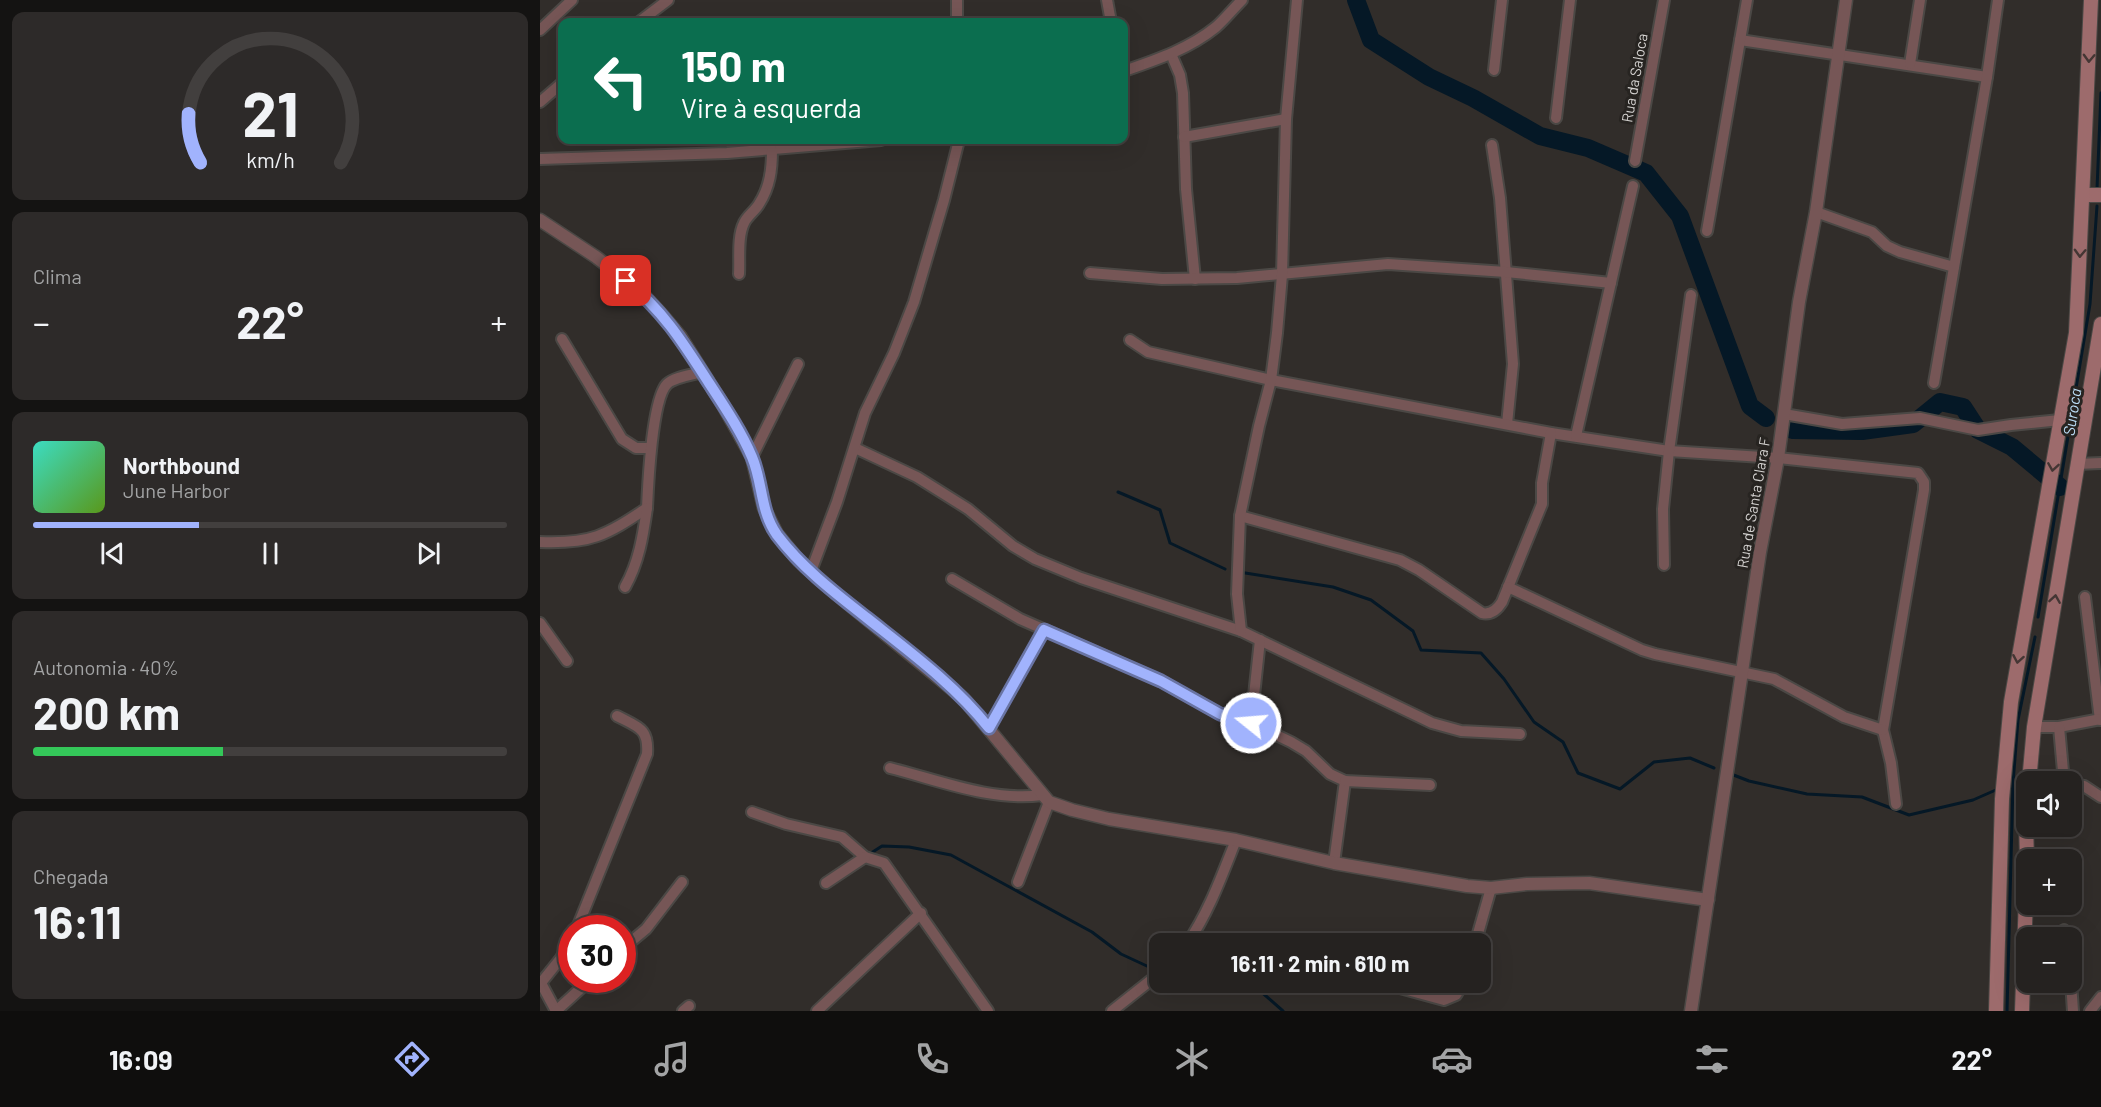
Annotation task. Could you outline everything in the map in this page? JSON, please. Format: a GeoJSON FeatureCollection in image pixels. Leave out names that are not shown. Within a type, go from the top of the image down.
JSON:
{"type":"FeatureCollection","features":[{"type":"Feature","properties":{"kind":"main road"},"geometry":{"type":"LineString","coordinates":[[1996,1011],[2004,767],[2011,702],[2076,333],[2091,0]]}},
{"type":"Feature","properties":{"kind":"main road"},"geometry":{"type":"LineString","coordinates":[[2083,195],[2101,195]]}},
{"type":"Feature","properties":{"kind":"main road"},"geometry":{"type":"LineString","coordinates":[[2030,771],[2034,727],[2101,324]]}},
{"type":"Feature","properties":{"kind":"main road"},"geometry":{"type":"LineString","coordinates":[[2025,624],[2050,628]]}},
{"type":"Feature","properties":{"kind":"main road"},"geometry":{"type":"LineString","coordinates":[[2022,1011],[2025,915]]}},
{"type":"Feature","properties":{"kind":"street"},"geometry":{"type":"LineString","coordinates":[[540,30],[572,0]]}},
{"type":"Feature","properties":{"kind":"street"},"geometry":{"type":"LineString","coordinates":[[644,18],[668,0]]}},
{"type":"Feature","properties":{"kind":"street"},"geometry":{"type":"LineString","coordinates":[[957,0],[957,18]]}},
{"type":"Feature","properties":{"kind":"street"},"geometry":{"type":"LineString","coordinates":[[1107,0],[1110,18]]}},
{"type":"Feature","properties":{"kind":"street"},"geometry":{"type":"LineString","coordinates":[[1128,70],[1171,54],[1197,40],[1216,26],[1242,0]]}},
{"type":"Feature","properties":{"kind":"street"},"geometry":{"type":"LineString","coordinates":[[1241,631],[1237,594],[1240,516],[1256,437],[1271,380],[1282,275],[1286,119],[1297,0]]}},
{"type":"Feature","properties":{"kind":"street"},"geometry":{"type":"LineString","coordinates":[[1494,70],[1502,0]]}},
{"type":"Feature","properties":{"kind":"street"},"geometry":{"type":"LineString","coordinates":[[1556,118],[1570,0]]}},
{"type":"Feature","properties":{"kind":"street","name":"Rua da Saloca"},"geometry":{"type":"LineString","coordinates":[[1635,161],[1664,0]]}},
{"type":"Feature","properties":{"kind":"street"},"geometry":{"type":"LineString","coordinates":[[1707,231],[1747,1],[1735,0]]}},
{"type":"Feature","properties":{"kind":"street","name":"Rua de Santa Clara F"},"geometry":{"type":"LineString","coordinates":[[1691,1011],[1722,793],[1760,552],[1778,458],[1799,302],[1816,212],[1846,0]]}},
{"type":"Feature","properties":{"kind":"street"},"geometry":{"type":"LineString","coordinates":[[1910,64],[1920,0]]}},
{"type":"Feature","properties":{"kind":"street"},"geometry":{"type":"LineString","coordinates":[[1934,383],[1988,77],[1998,0]]}},
{"type":"Feature","properties":{"kind":"street"},"geometry":{"type":"LineString","coordinates":[[1740,40],[1988,77]]}},
{"type":"Feature","properties":{"kind":"street"},"geometry":{"type":"LineString","coordinates":[[1171,54],[1183,84],[1187,201],[1195,279]]}},
{"type":"Feature","properties":{"kind":"street"},"geometry":{"type":"LineString","coordinates":[[540,102],[558,86]]}},
{"type":"Feature","properties":{"kind":"street"},"geometry":{"type":"LineString","coordinates":[[1184,137],[1286,119]]}},
{"type":"Feature","properties":{"kind":"street"},"geometry":{"type":"LineString","coordinates":[[540,159],[728,153],[837,144]]}},
{"type":"Feature","properties":{"kind":"street"},"geometry":{"type":"LineString","coordinates":[[811,571],[855,448],[865,413],[894,353],[914,302],[958,144]]}},
{"type":"Feature","properties":{"kind":"street"},"geometry":{"type":"LineString","coordinates":[[1492,145],[1500,198],[1513,364],[1507,424]]}},
{"type":"Feature","properties":{"kind":"street"},"geometry":{"type":"LineString","coordinates":[[739,274],[741,230],[744,221],[759,204],[770,180],[772,150]]}},
{"type":"Feature","properties":{"kind":"street"},"geometry":{"type":"LineString","coordinates":[[1576,436],[1633,186]]}},
{"type":"Feature","properties":{"kind":"street"},"geometry":{"type":"LineString","coordinates":[[1816,212],[1872,232],[1887,246],[1900,252],[1954,267]]}},
{"type":"Feature","properties":{"kind":"street"},"geometry":{"type":"LineString","coordinates":[[540,220],[596,257],[641,292],[680,336],[737,427],[752,457],[764,508],[771,525],[790,550],[834,592],[963,698],[1045,799]]}},
{"type":"Feature","properties":{"kind":"street"},"geometry":{"type":"LineString","coordinates":[[1090,273],[1162,279],[1195,279],[1282,275],[1388,264],[1506,272],[1611,283]]}},
{"type":"Feature","properties":{"kind":"street"},"geometry":{"type":"LineString","coordinates":[[1664,565],[1664,509],[1668,451],[1691,295]]}},
{"type":"Feature","properties":{"kind":"street"},"geometry":{"type":"LineString","coordinates":[[562,339],[622,439],[636,448],[650,448]]}},
{"type":"Feature","properties":{"kind":"street"},"geometry":{"type":"LineString","coordinates":[[1130,340],[1148,352],[1271,380],[1551,433],[1668,451],[1778,458],[1918,473],[1924,482],[1883,730],[1891,763],[1896,804]]}},
{"type":"Feature","properties":{"kind":"street"},"geometry":{"type":"LineString","coordinates":[[752,457],[798,364]]}},
{"type":"Feature","properties":{"kind":"street"},"geometry":{"type":"LineString","coordinates":[[624,587],[632,574],[640,550],[647,508],[650,448],[662,392],[667,383],[702,372]]}},
{"type":"Feature","properties":{"kind":"street"},"geometry":{"type":"LineString","coordinates":[[1784,414],[1842,424],[1920,418],[1978,430],[2011,424],[2060,420]]}},
{"type":"Feature","properties":{"kind":"street"},"geometry":{"type":"LineString","coordinates":[[1240,516],[1400,560],[1419,570],[1482,613],[1492,613],[1499,607],[1542,504],[1543,476],[1551,433]]}},
{"type":"Feature","properties":{"kind":"street"},"geometry":{"type":"LineString","coordinates":[[855,448],[917,477],[968,509],[1013,546],[1035,559],[1082,578],[1241,631],[1432,723],[1461,731],[1520,734]]}},
{"type":"Feature","properties":{"kind":"street"},"geometry":{"type":"LineString","coordinates":[[2077,464],[2101,463]]}},
{"type":"Feature","properties":{"kind":"street"},"geometry":{"type":"LineString","coordinates":[[540,542],[569,543],[589,539],[612,531],[647,508]]}},
{"type":"Feature","properties":{"kind":"street"},"geometry":{"type":"LineString","coordinates":[[952,579],[1020,619],[1161,681],[1220,714],[1251,723],[1298,746],[1330,774],[1345,781],[1430,785]]}},
{"type":"Feature","properties":{"kind":"street"},"geometry":{"type":"LineString","coordinates":[[1508,587],[1642,650],[1774,678],[1844,717],[1883,730]]}},
{"type":"Feature","properties":{"kind":"street"},"geometry":{"type":"LineString","coordinates":[[2034,727],[2059,727],[2100,719],[2085,597]]}},
{"type":"Feature","properties":{"kind":"street"},"geometry":{"type":"LineString","coordinates":[[540,623],[567,661]]}},
{"type":"Feature","properties":{"kind":"street"},"geometry":{"type":"LineString","coordinates":[[989,728],[1044,630]]}},
{"type":"Feature","properties":{"kind":"street"},"geometry":{"type":"LineString","coordinates":[[1251,723],[1260,640]]}},
{"type":"Feature","properties":{"kind":"street"},"geometry":{"type":"LineString","coordinates":[[582,915],[647,754],[647,735],[641,728],[617,716]]}},
{"type":"Feature","properties":{"kind":"street"},"geometry":{"type":"LineString","coordinates":[[2059,727],[2063,771]]}},
{"type":"Feature","properties":{"kind":"street"},"geometry":{"type":"LineString","coordinates":[[890,768],[996,795],[1045,799],[1072,810],[1109,819],[1236,840],[1334,863],[1467,886],[1491,888],[1527,884],[1589,883],[1708,900]]}},
{"type":"Feature","properties":{"kind":"street"},"geometry":{"type":"LineString","coordinates":[[1334,863],[1345,781]]}},
{"type":"Feature","properties":{"kind":"street"},"geometry":{"type":"LineString","coordinates":[[2082,786],[2101,796]]}},
{"type":"Feature","properties":{"kind":"street"},"geometry":{"type":"LineString","coordinates":[[1018,882],[1045,799]]}},
{"type":"Feature","properties":{"kind":"street"},"geometry":{"type":"LineString","coordinates":[[752,812],[786,824],[842,837],[865,857],[884,863],[988,1011]]}},
{"type":"Feature","properties":{"kind":"street"},"geometry":{"type":"LineString","coordinates":[[1193,933],[1212,899],[1236,840]]}},
{"type":"Feature","properties":{"kind":"street"},"geometry":{"type":"LineString","coordinates":[[826,883],[865,857]]}},
{"type":"Feature","properties":{"kind":"street"},"geometry":{"type":"LineString","coordinates":[[636,937],[646,929],[682,882]]}},
{"type":"Feature","properties":{"kind":"street"},"geometry":{"type":"LineString","coordinates":[[1478,933],[1491,888]]}},
{"type":"Feature","properties":{"kind":"street"},"geometry":{"type":"LineString","coordinates":[[817,1011],[921,914]]}},
{"type":"Feature","properties":{"kind":"street"},"geometry":{"type":"LineString","coordinates":[[558,961],[540,982],[556,1011],[576,993]]}},
{"type":"Feature","properties":{"kind":"street"},"geometry":{"type":"LineString","coordinates":[[1112,1011],[1149,982]]}},
{"type":"Feature","properties":{"kind":"street"},"geometry":{"type":"LineString","coordinates":[[1418,993],[1444,1000],[1457,993]]}},
{"type":"Feature","properties":{"kind":"street"},"geometry":{"type":"LineString","coordinates":[[2072,993],[2073,1011]]}},
{"type":"Feature","properties":{"kind":"street"},"geometry":{"type":"LineString","coordinates":[[2090,1011],[2101,997]]}},
{"type":"Feature","properties":{"kind":"waterway"},"geometry":{"type":"LineString","coordinates":[[1356,0],[1371,40],[1429,77],[1473,98],[1540,136],[1588,148],[1646,173],[1680,216],[1750,406],[1766,418]]}},
{"type":"Feature","properties":{"kind":"waterway","name":"Suroca"},"geometry":{"type":"LineString","coordinates":[[2097,189],[2101,93]]}},
{"type":"Feature","properties":{"kind":"waterway","name":"Suroca"},"geometry":{"type":"LineString","coordinates":[[2038,617],[2090,304],[2097,206]]}},
{"type":"Feature","properties":{"kind":"waterway"},"geometry":{"type":"LineString","coordinates":[[1792,430],[1862,431],[1913,424],[1940,402],[1963,407],[1978,430],[2012,447],[2060,487]]}},
{"type":"Feature","properties":{"kind":"waterway"},"geometry":{"type":"LineString","coordinates":[[1118,492],[1160,510],[1170,543],[1225,569]]}},
{"type":"Feature","properties":{"kind":"waterway"},"geometry":{"type":"LineString","coordinates":[[1239,572],[1333,587],[1371,600],[1413,631],[1421,650],[1481,653],[1504,679],[1534,722],[1563,742],[1578,773],[1620,789],[1654,762],[1690,758],[1714,768]]}},
{"type":"Feature","properties":{"kind":"waterway","name":"Suroca"},"geometry":{"type":"LineString","coordinates":[[2007,1011],[2013,783],[2018,720],[2035,637]]}},
{"type":"Feature","properties":{"kind":"waterway"},"geometry":{"type":"LineString","coordinates":[[1731,774],[1749,781],[1807,794],[1862,797],[1909,815],[1973,800],[1998,789]]}},
{"type":"Feature","properties":{"kind":"waterway"},"geometry":{"type":"LineString","coordinates":[[868,855],[882,846],[909,847],[951,855],[1092,932],[1121,954],[1149,967]]}},
{"type":"Feature","properties":{"kind":"waterway"},"geometry":{"type":"LineString","coordinates":[[1263,993],[1283,1011]]}},
{"type":"Feature","properties":{"kind":"route"},"geometry":{"type":"LineString","coordinates":[[626,281],[641,292],[680,336],[737,427],[752,457],[767,516],[777,534],[799,561],[936,674],[974,709],[989,728],[1044,630],[1161,681],[1220,714],[1251,723]]}}]}
